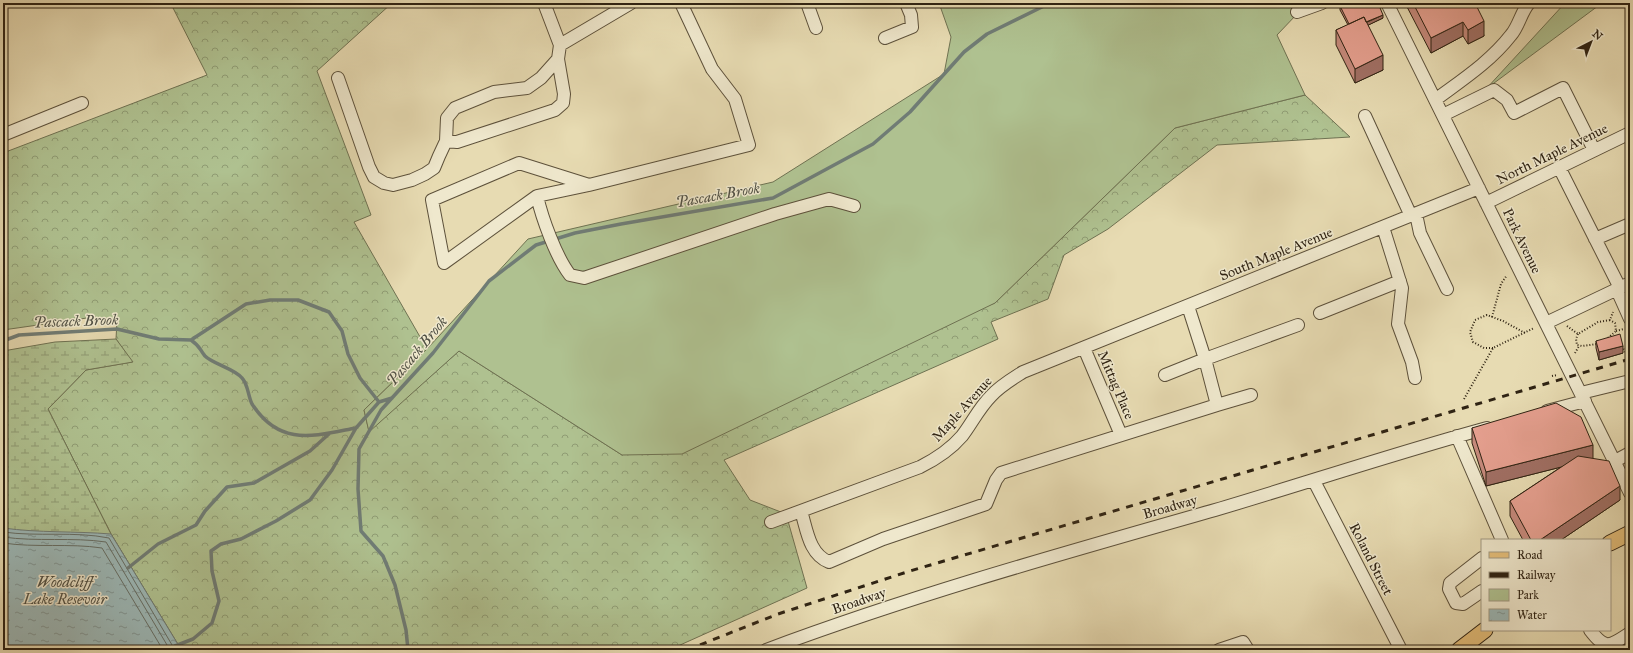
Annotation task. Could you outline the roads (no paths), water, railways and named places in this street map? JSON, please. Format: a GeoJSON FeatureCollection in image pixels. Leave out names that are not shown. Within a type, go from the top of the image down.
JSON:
{"type":"FeatureCollection","features":[{"type":"Feature","properties":{"kind":"main road"},"geometry":{"type":"LineString","coordinates":[[1611,542],[1630,532]]}},
{"type":"Feature","properties":{"kind":"main road"},"geometry":{"type":"LineString","coordinates":[[1459,650],[1484,631]]}},
{"type":"Feature","properties":{"kind":"street"},"geometry":{"type":"LineString","coordinates":[[446,140],[456,142],[555,110],[563,103],[564,94],[558,59],[560,44],[544,3]]}},
{"type":"Feature","properties":{"kind":"street"},"geometry":{"type":"LineString","coordinates":[[560,44],[631,3]]}},
{"type":"Feature","properties":{"kind":"street"},"geometry":{"type":"LineString","coordinates":[[590,185],[518,163],[432,200],[444,263],[537,196],[590,185],[749,145],[735,99],[712,69],[682,3]]}},
{"type":"Feature","properties":{"kind":"street"},"geometry":{"type":"LineString","coordinates":[[807,3],[816,28]]}},
{"type":"Feature","properties":{"kind":"street"},"geometry":{"type":"LineString","coordinates":[[885,38],[912,28],[911,16],[906,3]]}},
{"type":"Feature","properties":{"kind":"street"},"geometry":{"type":"LineString","coordinates":[[1297,12],[1322,3]]}},
{"type":"Feature","properties":{"kind":"street","name":"Park Avenue"},"geometry":{"type":"LineString","coordinates":[[1387,3],[1614,462],[1626,476],[1630,493]]}},
{"type":"Feature","properties":{"kind":"street"},"geometry":{"type":"LineString","coordinates":[[1435,100],[1466,78],[1498,51],[1513,33],[1526,4]]}},
{"type":"Feature","properties":{"kind":"street"},"geometry":{"type":"LineString","coordinates":[[338,78],[374,177],[384,183],[393,185],[412,180],[434,168],[446,140],[447,118],[455,108],[494,92],[527,88],[541,78],[558,59]]}},
{"type":"Feature","properties":{"kind":"street"},"geometry":{"type":"LineString","coordinates":[[1443,115],[1494,90],[1507,100],[1514,113],[1563,88],[1594,150]]}},
{"type":"Feature","properties":{"kind":"street"},"geometry":{"type":"LineString","coordinates":[[3,135],[82,103]]}},
{"type":"Feature","properties":{"kind":"street"},"geometry":{"type":"LineString","coordinates":[[1365,116],[1448,289]]}},
{"type":"Feature","properties":{"kind":"street","name":"North Maple Avenue"},"geometry":{"type":"LineString","coordinates":[[1486,203],[1630,133]]}},
{"type":"Feature","properties":{"kind":"street"},"geometry":{"type":"LineString","coordinates":[[1559,167],[1595,239],[1622,287],[1627,324]]}},
{"type":"Feature","properties":{"kind":"street","name":"South Maple Avenue"},"geometry":{"type":"LineString","coordinates":[[1084,348],[1479,188]]}},
{"type":"Feature","properties":{"kind":"street"},"geometry":{"type":"LineString","coordinates":[[537,196],[539,207],[563,266],[570,275],[584,278],[775,214],[829,199],[854,206]]}},
{"type":"Feature","properties":{"kind":"street"},"geometry":{"type":"LineString","coordinates":[[1595,239],[1630,224]]}},
{"type":"Feature","properties":{"kind":"street"},"geometry":{"type":"LineString","coordinates":[[1383,227],[1402,288],[1398,324],[1412,362],[1415,378]]}},
{"type":"Feature","properties":{"kind":"street"},"geometry":{"type":"LineString","coordinates":[[1320,313],[1400,281]]}},
{"type":"Feature","properties":{"kind":"street"},"geometry":{"type":"LineString","coordinates":[[1546,323],[1622,287]]}},
{"type":"Feature","properties":{"kind":"street"},"geometry":{"type":"LineString","coordinates":[[1188,306],[1205,359],[1217,405]]}},
{"type":"Feature","properties":{"kind":"street"},"geometry":{"type":"LineString","coordinates":[[1165,375],[1298,325]]}},
{"type":"Feature","properties":{"kind":"street","name":"Mittag Place"},"geometry":{"type":"LineString","coordinates":[[1084,348],[1121,435]]}},
{"type":"Feature","properties":{"kind":"street","name":"Maple Avenue"},"geometry":{"type":"LineString","coordinates":[[771,522],[920,467],[935,459],[950,448],[962,435],[979,410],[991,396],[1006,383],[1023,372],[1084,348]]}},
{"type":"Feature","properties":{"kind":"street"},"geometry":{"type":"LineString","coordinates":[[1539,414],[1630,381]]}},
{"type":"Feature","properties":{"kind":"street"},"geometry":{"type":"LineString","coordinates":[[801,511],[814,550],[821,558],[829,562],[883,539],[986,504],[996,480],[1001,473],[1251,395]]}},
{"type":"Feature","properties":{"kind":"street","name":"Broadway"},"geometry":{"type":"LineString","coordinates":[[766,650],[965,582],[1314,481],[1457,436],[1502,424]]}},
{"type":"Feature","properties":{"kind":"street"},"geometry":{"type":"LineString","coordinates":[[1457,436],[1502,539]]}},
{"type":"Feature","properties":{"kind":"street"},"geometry":{"type":"LineString","coordinates":[[1614,462],[1630,453]]}},
{"type":"Feature","properties":{"kind":"street","name":"Roland Street"},"geometry":{"type":"LineString","coordinates":[[1314,481],[1401,650]]}},
{"type":"Feature","properties":{"kind":"street"},"geometry":{"type":"LineString","coordinates":[[1481,559],[1450,583],[1448,589],[1456,603],[1463,604],[1481,592]]}},
{"type":"Feature","properties":{"kind":"street"},"geometry":{"type":"LineString","coordinates":[[1591,631],[1599,642],[1613,645],[1630,633]]}},
{"type":"Feature","properties":{"kind":"street"},"geometry":{"type":"LineString","coordinates":[[1219,650],[1246,646]]}},
{"type":"Feature","properties":{"kind":"water","name":"Woodcliff Lake Resevoir"},"geometry":{"type":"Polygon","coordinates":[[[3,528],[30,531],[111,534],[179,646],[179,650],[3,650],[3,528]]]}},
{"type":"Feature","properties":{"kind":"waterway","name":"Pascack Brook"},"geometry":{"type":"LineString","coordinates":[[408,650],[406,630],[395,585],[383,556],[361,531],[358,489],[359,449],[381,410],[433,353],[489,281],[536,245],[575,233],[773,198],[873,144],[910,112],[964,52],[987,34],[1053,3]]}},
{"type":"Feature","properties":{"kind":"waterway","name":"Pascack Brook"},"geometry":{"type":"LineString","coordinates":[[3,341],[19,335],[117,329],[159,339],[191,340],[246,304],[270,300],[298,300],[329,312],[342,331],[348,354],[360,378],[379,402],[392,398]]}},
{"type":"Feature","properties":{"kind":"waterway"},"geometry":{"type":"LineString","coordinates":[[191,340],[197,344],[205,356],[213,362],[234,372],[242,378],[246,383],[252,404],[263,418],[274,427],[286,433],[298,435],[326,434],[356,428]]}},
{"type":"Feature","properties":{"kind":"waterway"},"geometry":{"type":"LineString","coordinates":[[175,646],[193,639],[212,623],[219,601],[212,571],[211,551],[221,544],[241,539],[276,521],[310,500],[332,470],[356,428],[379,402]]}},
{"type":"Feature","properties":{"kind":"waterway"},"geometry":{"type":"LineString","coordinates":[[128,568],[158,544],[196,525],[205,511],[227,487],[254,483],[310,451],[330,433]]}},
{"type":"Feature","properties":{"kind":"railway"},"geometry":{"type":"LineString","coordinates":[[687,650],[778,614],[910,571],[1630,359]]}}]}
